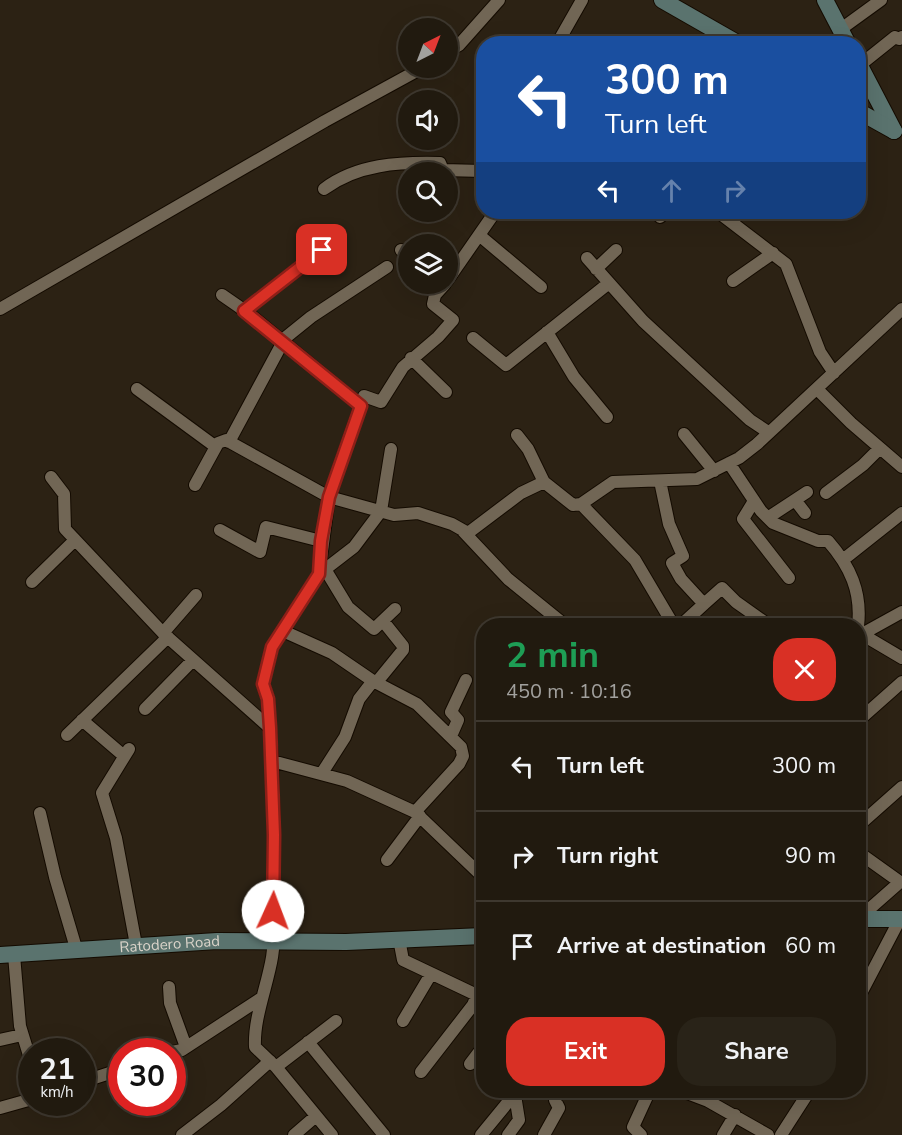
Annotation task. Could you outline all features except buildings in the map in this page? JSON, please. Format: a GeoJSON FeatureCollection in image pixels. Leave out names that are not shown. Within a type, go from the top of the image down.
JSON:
{"type":"FeatureCollection","features":[{"type":"Feature","properties":{"kind":"main road"},"geometry":{"type":"LineString","coordinates":[[662,0],[725,36]]}},
{"type":"Feature","properties":{"kind":"main road"},"geometry":{"type":"LineString","coordinates":[[825,0],[845,36]]}},
{"type":"Feature","properties":{"kind":"main road"},"geometry":{"type":"LineString","coordinates":[[866,76],[899,133]]}},
{"type":"Feature","properties":{"kind":"main road"},"geometry":{"type":"LineString","coordinates":[[866,115],[899,133]]}},
{"type":"Feature","properties":{"kind":"main road"},"geometry":{"type":"LineString","coordinates":[[866,919],[901,919]]}},
{"type":"Feature","properties":{"kind":"main road","name":"Ratodero Road"},"geometry":{"type":"LineString","coordinates":[[7,955],[76,948],[217,941],[476,936]]}},
{"type":"Feature","properties":{"kind":"street"},"geometry":{"type":"LineString","coordinates":[[458,46],[499,0]]}},
{"type":"Feature","properties":{"kind":"street"},"geometry":{"type":"LineString","coordinates":[[562,36],[582,0]]}},
{"type":"Feature","properties":{"kind":"street"},"geometry":{"type":"LineString","coordinates":[[845,36],[882,0]]}},
{"type":"Feature","properties":{"kind":"street"},"geometry":{"type":"LineString","coordinates":[[866,59],[895,37],[899,39],[902,37]]}},
{"type":"Feature","properties":{"kind":"street"},"geometry":{"type":"LineString","coordinates":[[0,309],[404,78]]}},
{"type":"Feature","properties":{"kind":"street"},"geometry":{"type":"LineString","coordinates":[[324,189],[342,175],[395,162],[440,163],[443,170],[476,171]]}},
{"type":"Feature","properties":{"kind":"street"},"geometry":{"type":"LineString","coordinates":[[458,265],[490,219]]}},
{"type":"Feature","properties":{"kind":"street"},"geometry":{"type":"LineString","coordinates":[[727,219],[786,264],[820,352],[834,373]]}},
{"type":"Feature","properties":{"kind":"street"},"geometry":{"type":"LineString","coordinates":[[479,235],[542,287]]}},
{"type":"Feature","properties":{"kind":"street"},"geometry":{"type":"LineString","coordinates":[[244,311],[322,250]]}},
{"type":"Feature","properties":{"kind":"street"},"geometry":{"type":"LineString","coordinates":[[596,269],[616,250]]}},
{"type":"Feature","properties":{"kind":"street"},"geometry":{"type":"LineString","coordinates":[[733,280],[773,253]]}},
{"type":"Feature","properties":{"kind":"street"},"geometry":{"type":"LineString","coordinates":[[587,258],[643,321],[750,420],[768,432]]}},
{"type":"Feature","properties":{"kind":"street"},"geometry":{"type":"LineString","coordinates":[[229,442],[283,343],[311,317],[387,267]]}},
{"type":"Feature","properties":{"kind":"street"},"geometry":{"type":"LineString","coordinates":[[472,338],[507,365],[609,283]]}},
{"type":"Feature","properties":{"kind":"street"},"geometry":{"type":"LineString","coordinates":[[395,609],[374,629],[348,607],[322,572],[321,541],[329,497],[364,396],[381,402],[411,358],[438,337],[453,320],[433,304],[436,294]]}},
{"type":"Feature","properties":{"kind":"street"},"geometry":{"type":"LineString","coordinates":[[222,295],[361,406]]}},
{"type":"Feature","properties":{"kind":"street"},"geometry":{"type":"LineString","coordinates":[[516,435],[528,449],[544,482],[573,505],[581,504],[613,482],[697,479],[739,458],[818,390],[902,309]]}},
{"type":"Feature","properties":{"kind":"street"},"geometry":{"type":"LineString","coordinates":[[547,332],[574,377],[607,417]]}},
{"type":"Feature","properties":{"kind":"street"},"geometry":{"type":"LineString","coordinates":[[411,358],[446,392]]}},
{"type":"Feature","properties":{"kind":"street"},"geometry":{"type":"LineString","coordinates":[[137,389],[216,447]]}},
{"type":"Feature","properties":{"kind":"street"},"geometry":{"type":"LineString","coordinates":[[818,390],[902,467]]}},
{"type":"Feature","properties":{"kind":"street"},"geometry":{"type":"LineString","coordinates":[[684,434],[714,471]]}},
{"type":"Feature","properties":{"kind":"street"},"geometry":{"type":"LineString","coordinates":[[195,485],[218,443],[226,440],[329,497],[394,516],[418,513],[468,533],[520,493],[544,482]]}},
{"type":"Feature","properties":{"kind":"street"},"geometry":{"type":"LineString","coordinates":[[826,493],[863,465],[880,448]]}},
{"type":"Feature","properties":{"kind":"street"},"geometry":{"type":"LineString","coordinates":[[332,1135],[273,1064],[255,1047],[256,1015],[275,941],[272,927],[274,835],[272,760],[268,699],[263,684],[272,647],[322,572],[354,547],[381,511],[391,449]]}},
{"type":"Feature","properties":{"kind":"street"},"geometry":{"type":"LineString","coordinates":[[729,463],[754,501],[773,523],[818,541],[828,541],[844,559],[851,570],[860,608],[860,618]]}},
{"type":"Feature","properties":{"kind":"street"},"geometry":{"type":"LineString","coordinates":[[51,477],[64,494],[65,530],[165,635],[270,728]]}},
{"type":"Feature","properties":{"kind":"street"},"geometry":{"type":"LineString","coordinates":[[660,481],[669,524],[683,556],[672,563],[681,579],[704,603]]}},
{"type":"Feature","properties":{"kind":"street"},"geometry":{"type":"LineString","coordinates":[[769,517],[807,492]]}},
{"type":"Feature","properties":{"kind":"street"},"geometry":{"type":"LineString","coordinates":[[795,500],[805,513]]}},
{"type":"Feature","properties":{"kind":"street"},"geometry":{"type":"LineString","coordinates":[[754,501],[743,519],[789,578]]}},
{"type":"Feature","properties":{"kind":"street"},"geometry":{"type":"LineString","coordinates":[[581,504],[635,560],[669,618]]}},
{"type":"Feature","properties":{"kind":"street"},"geometry":{"type":"LineString","coordinates":[[844,559],[902,513]]}},
{"type":"Feature","properties":{"kind":"street"},"geometry":{"type":"LineString","coordinates":[[220,530],[260,552],[266,527],[321,541]]}},
{"type":"Feature","properties":{"kind":"street"},"geometry":{"type":"LineString","coordinates":[[461,529],[492,559],[508,579],[556,618]]}},
{"type":"Feature","properties":{"kind":"street"},"geometry":{"type":"LineString","coordinates":[[32,582],[75,540]]}},
{"type":"Feature","properties":{"kind":"street"},"geometry":{"type":"LineString","coordinates":[[688,618],[722,588],[760,618]]}},
{"type":"Feature","properties":{"kind":"street"},"geometry":{"type":"LineString","coordinates":[[67,735],[165,635],[196,596]]}},
{"type":"Feature","properties":{"kind":"street"},"geometry":{"type":"LineString","coordinates":[[866,627],[902,612]]}},
{"type":"Feature","properties":{"kind":"street"},"geometry":{"type":"LineString","coordinates":[[322,773],[345,737],[359,699],[403,650],[403,646],[383,621]]}},
{"type":"Feature","properties":{"kind":"street"},"geometry":{"type":"LineString","coordinates":[[283,631],[332,654],[375,682],[417,704],[461,747],[463,756],[459,764],[418,814],[387,860]]}},
{"type":"Feature","properties":{"kind":"street"},"geometry":{"type":"LineString","coordinates":[[866,634],[902,658]]}},
{"type":"Feature","properties":{"kind":"street"},"geometry":{"type":"LineString","coordinates":[[145,709],[194,660]]}},
{"type":"Feature","properties":{"kind":"street"},"geometry":{"type":"LineString","coordinates":[[451,736],[458,720],[452,712],[466,680]]}},
{"type":"Feature","properties":{"kind":"street"},"geometry":{"type":"LineString","coordinates":[[866,714],[902,682]]}},
{"type":"Feature","properties":{"kind":"street"},"geometry":{"type":"LineString","coordinates":[[82,720],[127,753],[102,793],[116,838],[136,945]]}},
{"type":"Feature","properties":{"kind":"street"},"geometry":{"type":"LineString","coordinates":[[272,760],[322,773],[418,814],[476,869]]}},
{"type":"Feature","properties":{"kind":"street"},"geometry":{"type":"LineString","coordinates":[[866,819],[902,787]]}},
{"type":"Feature","properties":{"kind":"street"},"geometry":{"type":"LineString","coordinates":[[40,813],[55,877],[76,948]]}},
{"type":"Feature","properties":{"kind":"street"},"geometry":{"type":"LineString","coordinates":[[866,858],[901,883],[866,912]]}},
{"type":"Feature","properties":{"kind":"street"},"geometry":{"type":"LineString","coordinates":[[866,984],[901,919]]}},
{"type":"Feature","properties":{"kind":"street"},"geometry":{"type":"LineString","coordinates":[[399,939],[404,960],[476,995]]}},
{"type":"Feature","properties":{"kind":"street"},"geometry":{"type":"LineString","coordinates":[[7,955],[23,1038]]}},
{"type":"Feature","properties":{"kind":"street"},"geometry":{"type":"LineString","coordinates":[[403,1022],[431,974]]}},
{"type":"Feature","properties":{"kind":"street"},"geometry":{"type":"LineString","coordinates":[[169,987],[170,1003],[183,1038]]}},
{"type":"Feature","properties":{"kind":"street"},"geometry":{"type":"LineString","coordinates":[[186,1047],[260,999]]}},
{"type":"Feature","properties":{"kind":"street"},"geometry":{"type":"LineString","coordinates":[[421,1072],[476,1002]]}},
{"type":"Feature","properties":{"kind":"street"},"geometry":{"type":"LineString","coordinates":[[182,1135],[273,1064],[336,1021]]}},
{"type":"Feature","properties":{"kind":"street"},"geometry":{"type":"LineString","coordinates":[[0,1040],[22,1035]]}},
{"type":"Feature","properties":{"kind":"street"},"geometry":{"type":"LineString","coordinates":[[308,1042],[384,1135]]}},
{"type":"Feature","properties":{"kind":"street"},"geometry":{"type":"LineString","coordinates":[[470,1064],[476,1056]]}},
{"type":"Feature","properties":{"kind":"street"},"geometry":{"type":"LineString","coordinates":[[481,1135],[512,1098]]}},
{"type":"Feature","properties":{"kind":"street"},"geometry":{"type":"LineString","coordinates":[[508,1135],[519,1120],[517,1098]]}},
{"type":"Feature","properties":{"kind":"street"},"geometry":{"type":"LineString","coordinates":[[544,1135],[559,1108],[556,1098]]}},
{"type":"Feature","properties":{"kind":"street"},"geometry":{"type":"LineString","coordinates":[[641,1135],[633,1127],[646,1098]]}},
{"type":"Feature","properties":{"kind":"street"},"geometry":{"type":"LineString","coordinates":[[713,1098],[768,1135]]}},
{"type":"Feature","properties":{"kind":"street"},"geometry":{"type":"LineString","coordinates":[[781,1135],[805,1098]]}},
{"type":"Feature","properties":{"kind":"street"},"geometry":{"type":"LineString","coordinates":[[0,1108],[18,1103]]}},
{"type":"Feature","properties":{"kind":"street"},"geometry":{"type":"LineString","coordinates":[[723,1135],[735,1115]]}},
{"type":"Feature","properties":{"kind":"street"},"geometry":{"type":"LineString","coordinates":[[294,1135],[316,1116]]}},
{"type":"Feature","properties":{"kind":"route"},"geometry":{"type":"LineString","coordinates":[[273,911],[274,835],[270,777],[272,760],[268,699],[263,684],[272,647],[319,574],[321,541],[329,497],[361,406],[244,311],[322,250]]}}]}
